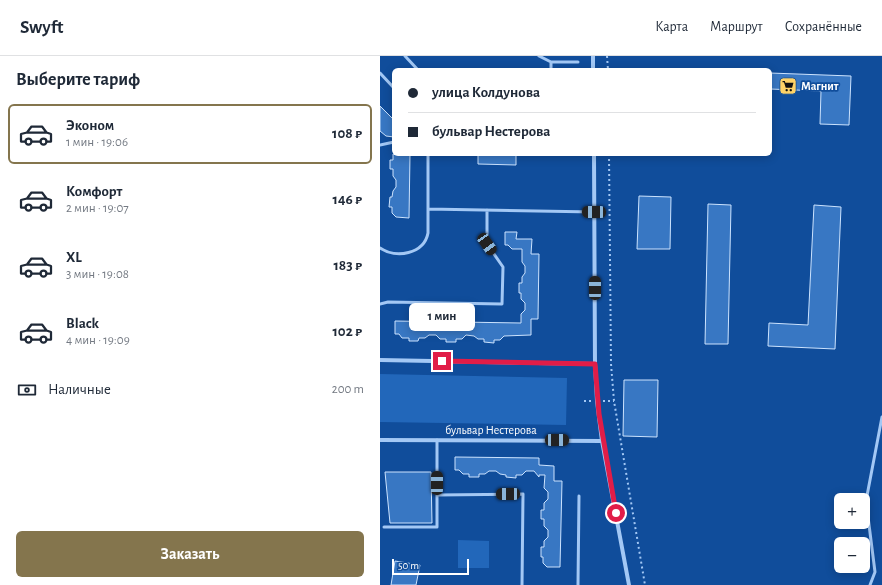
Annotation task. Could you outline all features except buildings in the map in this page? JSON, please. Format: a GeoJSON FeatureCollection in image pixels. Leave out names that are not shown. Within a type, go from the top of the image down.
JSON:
{"type":"FeatureCollection","features":[{"type":"Feature","properties":{"kind":"street"},"geometry":{"type":"LineString","coordinates":[[593,56],[593,68]]}},
{"type":"Feature","properties":{"kind":"street"},"geometry":{"type":"LineString","coordinates":[[594,156],[595,364],[597,401],[602,441],[629,585]]}},
{"type":"Feature","properties":{"kind":"street"},"geometry":{"type":"LineString","coordinates":[[380,360],[595,364]]}},
{"type":"Feature","properties":{"kind":"street","name":"бульвар Нестерова"},"geometry":{"type":"LineString","coordinates":[[380,440],[602,441]]}},
{"type":"Feature","properties":{"kind":"lane"},"geometry":{"type":"LineString","coordinates":[[404,56],[416,68]]}},
{"type":"Feature","properties":{"kind":"lane"},"geometry":{"type":"LineString","coordinates":[[539,56],[551,62],[578,62]]}},
{"type":"Feature","properties":{"kind":"lane"},"geometry":{"type":"LineString","coordinates":[[551,62],[551,68]]}},
{"type":"Feature","properties":{"kind":"lane"},"geometry":{"type":"LineString","coordinates":[[380,73],[392,86]]}},
{"type":"Feature","properties":{"kind":"lane"},"geometry":{"type":"LineString","coordinates":[[380,145],[392,142]]}},
{"type":"Feature","properties":{"kind":"lane"},"geometry":{"type":"LineString","coordinates":[[380,248],[387,252],[407,252],[417,250],[422,247],[427,238],[428,156]]}},
{"type":"Feature","properties":{"kind":"lane"},"geometry":{"type":"LineString","coordinates":[[428,209],[594,212]]}},
{"type":"Feature","properties":{"kind":"lane"},"geometry":{"type":"LineString","coordinates":[[380,304],[388,302],[502,304],[503,267],[487,244],[487,210]]}},
{"type":"Feature","properties":{"kind":"lane"},"geometry":{"type":"LineString","coordinates":[[870,585],[875,572],[866,501],[882,416]]}},
{"type":"Feature","properties":{"kind":"lane"},"geometry":{"type":"LineString","coordinates":[[384,527],[437,527],[437,440]]}},
{"type":"Feature","properties":{"kind":"lane"},"geometry":{"type":"LineString","coordinates":[[437,495],[523,494],[522,585]]}},
{"type":"Feature","properties":{"kind":"lane"},"geometry":{"type":"LineString","coordinates":[[578,585],[579,496]]}},
{"type":"Feature","properties":{"kind":"path"},"geometry":{"type":"LineString","coordinates":[[608,56],[608,68]]}},
{"type":"Feature","properties":{"kind":"path"},"geometry":{"type":"LineString","coordinates":[[608,156],[611,364],[614,401],[645,585]]}},
{"type":"Feature","properties":{"kind":"shaded area"},"geometry":{"type":"Polygon","coordinates":[[[380,374],[567,378],[566,425],[380,422],[380,374]]]}},
{"type":"Feature","properties":{"kind":"shaded area"},"geometry":{"type":"Polygon","coordinates":[[[458,540],[489,541],[489,568],[458,568],[458,540]]]}},
{"type":"Feature","properties":{"kind":"place","name":"Магнит"},"geometry":{"type":"Point","coordinates":[788,86]}},
{"type":"Feature","properties":{"kind":"route"},"geometry":{"type":"LineString","coordinates":[[442,361],[595,364],[597,401],[602,441],[616,513]]}}]}
